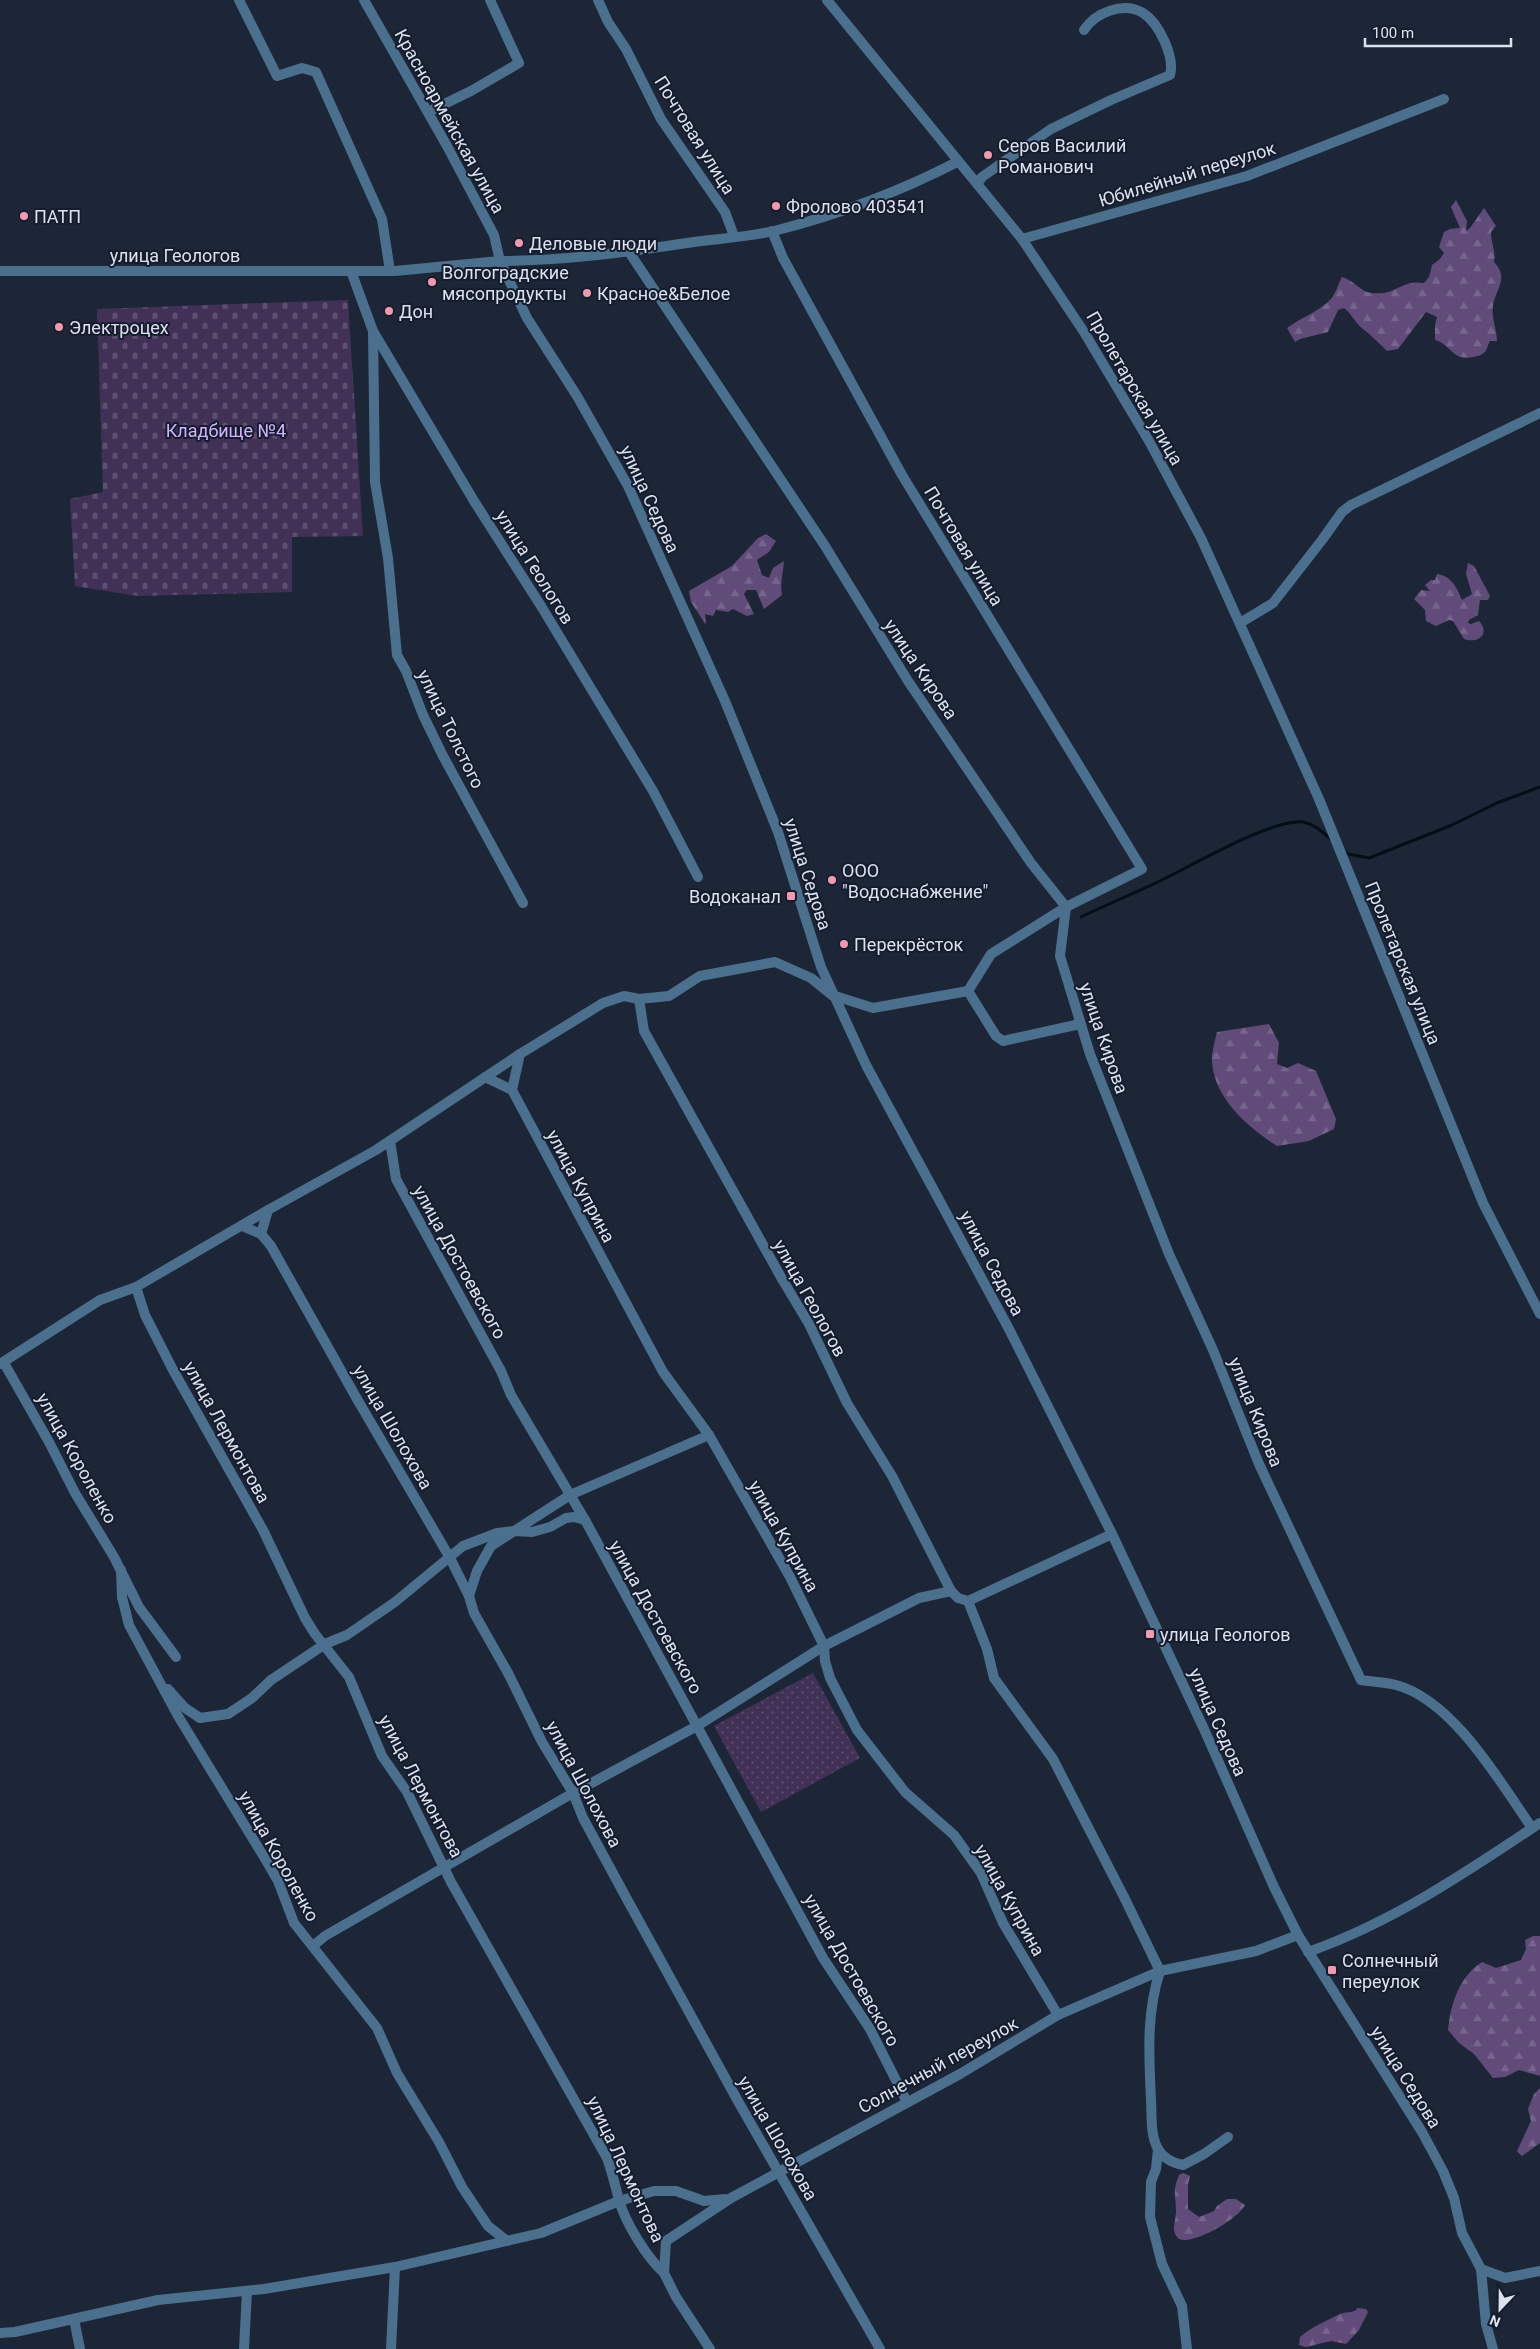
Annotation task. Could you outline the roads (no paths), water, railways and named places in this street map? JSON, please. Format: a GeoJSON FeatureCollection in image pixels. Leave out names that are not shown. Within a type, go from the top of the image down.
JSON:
{"type":"FeatureCollection","features":[{"type":"Feature","properties":{"kind":"street"},"geometry":{"type":"LineString","coordinates":[[239,0],[278,76],[302,68],[316,72],[382,219],[390,271]]}},
{"type":"Feature","properties":{"kind":"street","name":"Красноармейская улица"},"geometry":{"type":"LineString","coordinates":[[364,0],[428,112],[494,235],[500,261]]}},
{"type":"Feature","properties":{"kind":"street"},"geometry":{"type":"LineString","coordinates":[[428,112],[471,91],[519,63],[490,0]]}},
{"type":"Feature","properties":{"kind":"street","name":"Почтовая улица"},"geometry":{"type":"LineString","coordinates":[[598,0],[608,22],[626,49],[661,119],[725,212],[734,236]]}},
{"type":"Feature","properties":{"kind":"street","name":"Пролетарская улица"},"geometry":{"type":"LineString","coordinates":[[827,0],[1022,239],[1084,332],[1149,441],[1201,538],[1323,807],[1374,940],[1483,1203],[1540,1314]]}},
{"type":"Feature","properties":{"kind":"street"},"geometry":{"type":"LineString","coordinates":[[977,184],[982,177],[1050,129],[1170,75],[1172,68],[1165,42],[1143,13],[1127,10],[1104,12],[1090,20],[1084,30]]}},
{"type":"Feature","properties":{"kind":"street","name":"Юбилейный переулок"},"geometry":{"type":"LineString","coordinates":[[1022,239],[1247,176],[1444,99]]}},
{"type":"Feature","properties":{"kind":"street","name":"улица Геологов"},"geometry":{"type":"LineString","coordinates":[[0,271],[390,271],[500,261],[542,261],[629,252],[772,231],[845,210],[922,180],[958,162]]}},
{"type":"Feature","properties":{"kind":"street","name":"Почтовая улица"},"geometry":{"type":"LineString","coordinates":[[772,231],[783,258],[902,475],[1142,869],[1066,907]]}},
{"type":"Feature","properties":{"kind":"street","name":"улица Кирова"},"geometry":{"type":"LineString","coordinates":[[629,252],[825,546],[908,681],[1031,863],[1066,907],[1060,956],[1080,1024],[1169,1254],[1213,1350],[1259,1464],[1361,1680],[1396,1685],[1417,1694],[1446,1716],[1472,1742],[1536,1825]]}},
{"type":"Feature","properties":{"kind":"street","name":"улица Седова"},"geometry":{"type":"LineString","coordinates":[[500,261],[527,318],[577,396],[628,486],[725,701],[778,832],[820,967],[866,1065],[1009,1329],[1112,1534],[1204,1729],[1274,1888],[1298,1935],[1422,2132],[1444,2171],[1454,2198],[1462,2233],[1481,2269],[1486,2324],[1493,2349]]}},
{"type":"Feature","properties":{"kind":"street","name":"улица Геологов"},"geometry":{"type":"LineString","coordinates":[[351,270],[373,330],[474,501],[541,606],[654,791],[698,878]]}},
{"type":"Feature","properties":{"kind":"street","name":"улица Толстого"},"geometry":{"type":"LineString","coordinates":[[373,330],[375,482],[388,558],[397,656],[443,756],[523,903]]}},
{"type":"Feature","properties":{"kind":"street"},"geometry":{"type":"LineString","coordinates":[[1240,623],[1273,603],[1342,512],[1351,505],[1540,413]]}},
{"type":"Feature","properties":{"kind":"street"},"geometry":{"type":"LineString","coordinates":[[2,1363],[100,1300],[136,1286],[390,1141],[520,1054],[603,1003],[624,996],[639,1000],[669,996],[700,976],[775,962],[810,978],[832,995],[874,1008],[968,991],[991,954],[1066,907]]}},
{"type":"Feature","properties":{"kind":"street"},"geometry":{"type":"LineString","coordinates":[[810,978],[819,976],[820,967]]}},
{"type":"Feature","properties":{"kind":"street"},"geometry":{"type":"LineString","coordinates":[[968,991],[996,1036],[1003,1040],[1080,1024]]}},
{"type":"Feature","properties":{"kind":"street","name":"улица Геологов"},"geometry":{"type":"LineString","coordinates":[[639,1000],[644,1031],[652,1047],[782,1280],[809,1324],[847,1403],[892,1476],[951,1591]]}},
{"type":"Feature","properties":{"kind":"street"},"geometry":{"type":"LineString","coordinates":[[485,1077],[512,1090],[520,1054]]}},
{"type":"Feature","properties":{"kind":"street","name":"улица Куприна"},"geometry":{"type":"LineString","coordinates":[[512,1090],[663,1372],[708,1435],[790,1577],[824,1646],[825,1661],[830,1678],[857,1730],[906,1792],[954,1836],[981,1873],[1003,1923],[1058,2015]]}},
{"type":"Feature","properties":{"kind":"street","name":"улица Достоевского"},"geometry":{"type":"LineString","coordinates":[[390,1141],[396,1179],[501,1371],[511,1395],[585,1520],[823,1958],[870,2029],[907,2102]]}},
{"type":"Feature","properties":{"kind":"street"},"geometry":{"type":"LineString","coordinates":[[242,1226],[260,1234],[268,1210]]}},
{"type":"Feature","properties":{"kind":"street","name":"улица Шолохова"},"geometry":{"type":"LineString","coordinates":[[260,1234],[271,1246],[357,1399],[450,1558],[469,1596],[474,1613],[508,1673],[542,1742],[573,1793],[583,1818],[739,2103],[880,2349]]}},
{"type":"Feature","properties":{"kind":"street","name":"улица Лермонтова"},"geometry":{"type":"LineString","coordinates":[[136,1286],[145,1315],[173,1370],[263,1530],[305,1618],[315,1634],[349,1677],[382,1756],[407,1792],[452,1882],[607,2158],[616,2184],[619,2201],[645,2251],[664,2273],[676,2297],[710,2349]]}},
{"type":"Feature","properties":{"kind":"street","name":"улица Короленко"},"geometry":{"type":"LineString","coordinates":[[2,1363],[49,1442],[75,1493],[121,1570],[139,1607],[176,1657]]}},
{"type":"Feature","properties":{"kind":"street"},"geometry":{"type":"LineString","coordinates":[[469,1596],[477,1571],[491,1546],[570,1495],[708,1435]]}},
{"type":"Feature","properties":{"kind":"street"},"geometry":{"type":"LineString","coordinates":[[152,1666],[172,1694],[185,1708],[200,1718],[228,1714],[252,1698],[271,1680],[324,1644],[347,1635],[387,1608],[463,1546],[497,1533],[514,1531],[532,1532],[566,1518],[574,1517],[585,1520]]}},
{"type":"Feature","properties":{"kind":"street"},"geometry":{"type":"LineString","coordinates":[[313,1946],[324,1936],[445,1865],[697,1726],[824,1646],[919,1598],[951,1591],[958,1598],[968,1601],[1112,1534]]}},
{"type":"Feature","properties":{"kind":"street","name":"улица Короленко"},"geometry":{"type":"LineString","coordinates":[[121,1570],[122,1597],[129,1625],[178,1716],[275,1874],[294,1923],[377,2028],[397,2073],[439,2142],[462,2187],[488,2226],[507,2241]]}},
{"type":"Feature","properties":{"kind":"street"},"geometry":{"type":"LineString","coordinates":[[968,1601],[987,1649],[994,1678],[1052,1759],[1124,1897],[1160,1971],[1153,1992],[1148,2055],[1153,2128],[1158,2149],[1156,2169],[1151,2182],[1150,2217],[1162,2264],[1182,2306],[1188,2349]]}},
{"type":"Feature","properties":{"kind":"street"},"geometry":{"type":"LineString","coordinates":[[1308,1952],[1346,1939],[1432,1892],[1536,1825]]}},
{"type":"Feature","properties":{"kind":"street","name":"Солнечный переулок"},"geometry":{"type":"LineString","coordinates":[[666,2241],[730,2198],[907,2102],[1058,2015],[1160,1971],[1256,1951],[1298,1935]]}},
{"type":"Feature","properties":{"kind":"street"},"geometry":{"type":"LineString","coordinates":[[1158,2149],[1171,2161],[1183,2165],[1204,2154],[1228,2137]]}},
{"type":"Feature","properties":{"kind":"street"},"geometry":{"type":"LineString","coordinates":[[0,2333],[15,2332],[158,2300],[247,2291],[395,2267],[541,2233],[619,2201],[654,2191],[676,2190],[704,2201],[730,2198]]}},
{"type":"Feature","properties":{"kind":"street","name":"улица Лермонтова"},"geometry":{"type":"LineString","coordinates":[[664,2273],[666,2241]]}},
{"type":"Feature","properties":{"kind":"street"},"geometry":{"type":"LineString","coordinates":[[391,2349],[395,2267]]}},
{"type":"Feature","properties":{"kind":"street"},"geometry":{"type":"LineString","coordinates":[[1481,2269],[1506,2278],[1540,2271]]}},
{"type":"Feature","properties":{"kind":"street"},"geometry":{"type":"LineString","coordinates":[[244,2349],[247,2291]]}},
{"type":"Feature","properties":{"kind":"street"},"geometry":{"type":"LineString","coordinates":[[74,2319],[80,2349]]}},
{"type":"Feature","properties":{"kind":"waterway"},"geometry":{"type":"LineString","coordinates":[[1344,851],[1348,854],[1369,858],[1452,825],[1497,803],[1540,787]]}},
{"type":"Feature","properties":{"kind":"waterway"},"geometry":{"type":"LineString","coordinates":[[1081,917],[1162,880],[1232,844],[1272,827],[1303,822],[1315,827],[1332,840]]}},
{"type":"Feature","properties":{"kind":"place","name":"Серов Василий Романович"},"geometry":{"type":"Point","coordinates":[988,155]}},
{"type":"Feature","properties":{"kind":"place","name":"Фролово 403541"},"geometry":{"type":"Point","coordinates":[776,206]}},
{"type":"Feature","properties":{"kind":"place","name":"ПАТП"},"geometry":{"type":"Point","coordinates":[24,216]}},
{"type":"Feature","properties":{"kind":"place","name":"Деловые люди"},"geometry":{"type":"Point","coordinates":[519,243]}},
{"type":"Feature","properties":{"kind":"place","name":"Волгоградские мясопродукты"},"geometry":{"type":"Point","coordinates":[432,282]}},
{"type":"Feature","properties":{"kind":"place","name":"Красное&Белое"},"geometry":{"type":"Point","coordinates":[587,293]}},
{"type":"Feature","properties":{"kind":"place","name":"Дон"},"geometry":{"type":"Point","coordinates":[389,311]}},
{"type":"Feature","properties":{"kind":"place","name":"Электроцех"},"geometry":{"type":"Point","coordinates":[59,327]}},
{"type":"Feature","properties":{"kind":"place","name":"ООО \"Водоснабжение\""},"geometry":{"type":"Point","coordinates":[832,880]}},
{"type":"Feature","properties":{"kind":"place","name":"Водоканал"},"geometry":{"type":"Point","coordinates":[791,896]}},
{"type":"Feature","properties":{"kind":"place","name":"Перекрёсток"},"geometry":{"type":"Point","coordinates":[844,944]}},
{"type":"Feature","properties":{"kind":"place","name":"улица Геологов"},"geometry":{"type":"Point","coordinates":[1150,1634]}},
{"type":"Feature","properties":{"kind":"place","name":"Солнечный переулок"},"geometry":{"type":"Point","coordinates":[1332,1970]}},
{"type":"Feature","properties":{"kind":"park label","name":"Кладбище №4"},"geometry":{"type":"Point","coordinates":[226,430]}}]}
